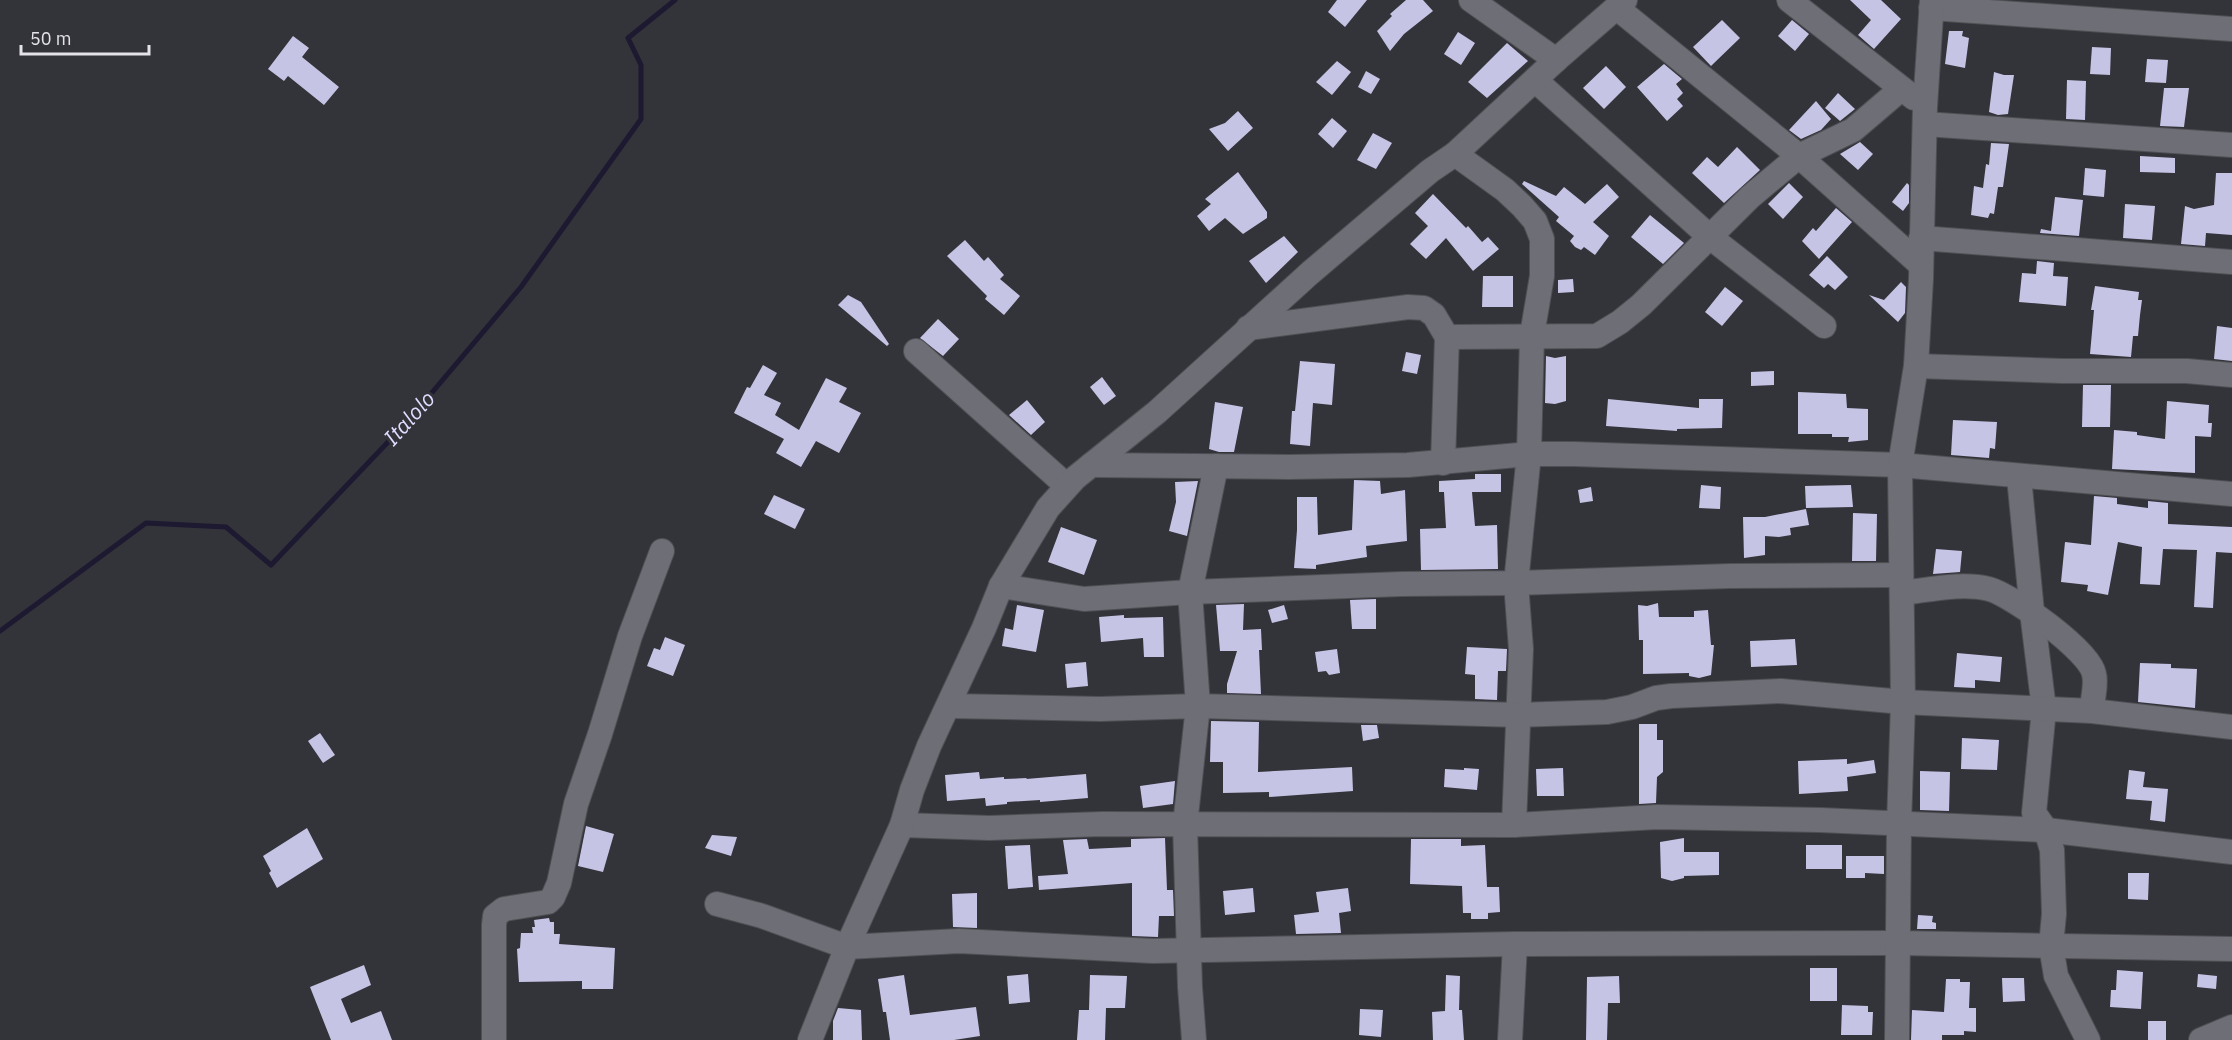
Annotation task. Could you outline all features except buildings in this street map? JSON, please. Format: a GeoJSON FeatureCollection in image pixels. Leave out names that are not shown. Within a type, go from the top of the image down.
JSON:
{"type":"FeatureCollection","features":[{"type":"Feature","properties":{"kind":"street"},"geometry":{"type":"LineString","coordinates":[[1471,0],[1556,60]]}},
{"type":"Feature","properties":{"kind":"street"},"geometry":{"type":"LineString","coordinates":[[1789,0],[1902,89],[1925,115],[2232,146]]}},
{"type":"Feature","properties":{"kind":"street"},"geometry":{"type":"LineString","coordinates":[[810,1040],[847,947],[902,825],[912,790],[929,746],[949,706],[1001,586],[1048,508],[1067,486],[1157,412],[1248,328],[1430,171],[1455,154],[1556,60],[1621,4],[1799,156],[1921,265]]}},
{"type":"Feature","properties":{"kind":"street"},"geometry":{"type":"LineString","coordinates":[[1897,1040],[1899,825],[1903,702],[1900,465],[1916,366],[1925,115],[1932,4],[2232,29]]}},
{"type":"Feature","properties":{"kind":"street"},"geometry":{"type":"LineString","coordinates":[[1535,80],[1710,237],[1824,326]]}},
{"type":"Feature","properties":{"kind":"street"},"geometry":{"type":"LineString","coordinates":[[1447,337],[1597,336],[1620,322],[1641,305],[1750,197],[1799,156],[1853,130],[1902,89]]}},
{"type":"Feature","properties":{"kind":"street"},"geometry":{"type":"LineString","coordinates":[[1455,154],[1505,190],[1535,221],[1542,238],[1542,276],[1532,335],[1529,454],[1516,583],[1521,649],[1514,825]]}},
{"type":"Feature","properties":{"kind":"street"},"geometry":{"type":"LineString","coordinates":[[1921,238],[2232,262]]}},
{"type":"Feature","properties":{"kind":"street"},"geometry":{"type":"LineString","coordinates":[[1248,328],[1408,307],[1424,308],[1434,315],[1447,337],[1443,463]]}},
{"type":"Feature","properties":{"kind":"street"},"geometry":{"type":"LineString","coordinates":[[916,351],[1067,486]]}},
{"type":"Feature","properties":{"kind":"street"},"geometry":{"type":"LineString","coordinates":[[1916,366],[2052,371],[2187,371],[2232,375]]}},
{"type":"Feature","properties":{"kind":"street"},"geometry":{"type":"LineString","coordinates":[[1091,465],[1408,465],[1529,454],[1900,465],[2232,494]]}},
{"type":"Feature","properties":{"kind":"street"},"geometry":{"type":"LineString","coordinates":[[1194,1040],[1185,825],[1198,706],[1190,592],[1216,466]]}},
{"type":"Feature","properties":{"kind":"street"},"geometry":{"type":"LineString","coordinates":[[2019,477],[2044,709],[2034,813],[2046,830],[2052,850],[2054,914],[2051,946],[2056,976],[2088,1040]]}},
{"type":"Feature","properties":{"kind":"street"},"geometry":{"type":"LineString","coordinates":[[494,1040],[495,916],[504,909],[548,902],[553,897],[559,883],[576,804],[630,636],[662,551]]}},
{"type":"Feature","properties":{"kind":"street"},"geometry":{"type":"LineString","coordinates":[[1001,586],[1084,599],[1190,592],[1401,584],[1516,583],[1641,578],[1987,588],[2032,612],[2071,645],[2093,671],[2095,684],[2092,711]]}},
{"type":"Feature","properties":{"kind":"street"},"geometry":{"type":"LineString","coordinates":[[949,706],[1100,710],[1198,706],[1519,715],[1607,712],[1671,696],[1781,691],[1903,702],[2092,711],[2232,727]]}},
{"type":"Feature","properties":{"kind":"street"},"geometry":{"type":"LineString","coordinates":[[902,825],[989,828],[1102,824],[1514,825],[1657,817],[1820,820],[2046,830],[2232,852]]}},
{"type":"Feature","properties":{"kind":"street"},"geometry":{"type":"LineString","coordinates":[[717,904],[762,916],[847,947],[959,941],[1153,951],[1515,944],[1898,943],[2232,949]]}},
{"type":"Feature","properties":{"kind":"street"},"geometry":{"type":"LineString","coordinates":[[1510,1040],[1515,944]]}},
{"type":"Feature","properties":{"kind":"street"},"geometry":{"type":"LineString","coordinates":[[2201,1040],[2232,1027]]}},
{"type":"Feature","properties":{"kind":"waterway","name":"Italolo"},"geometry":{"type":"LineString","coordinates":[[0,631],[146,523],[226,527],[271,565],[408,421],[521,287],[641,119],[641,65],[628,38],[675,0]]}}]}
